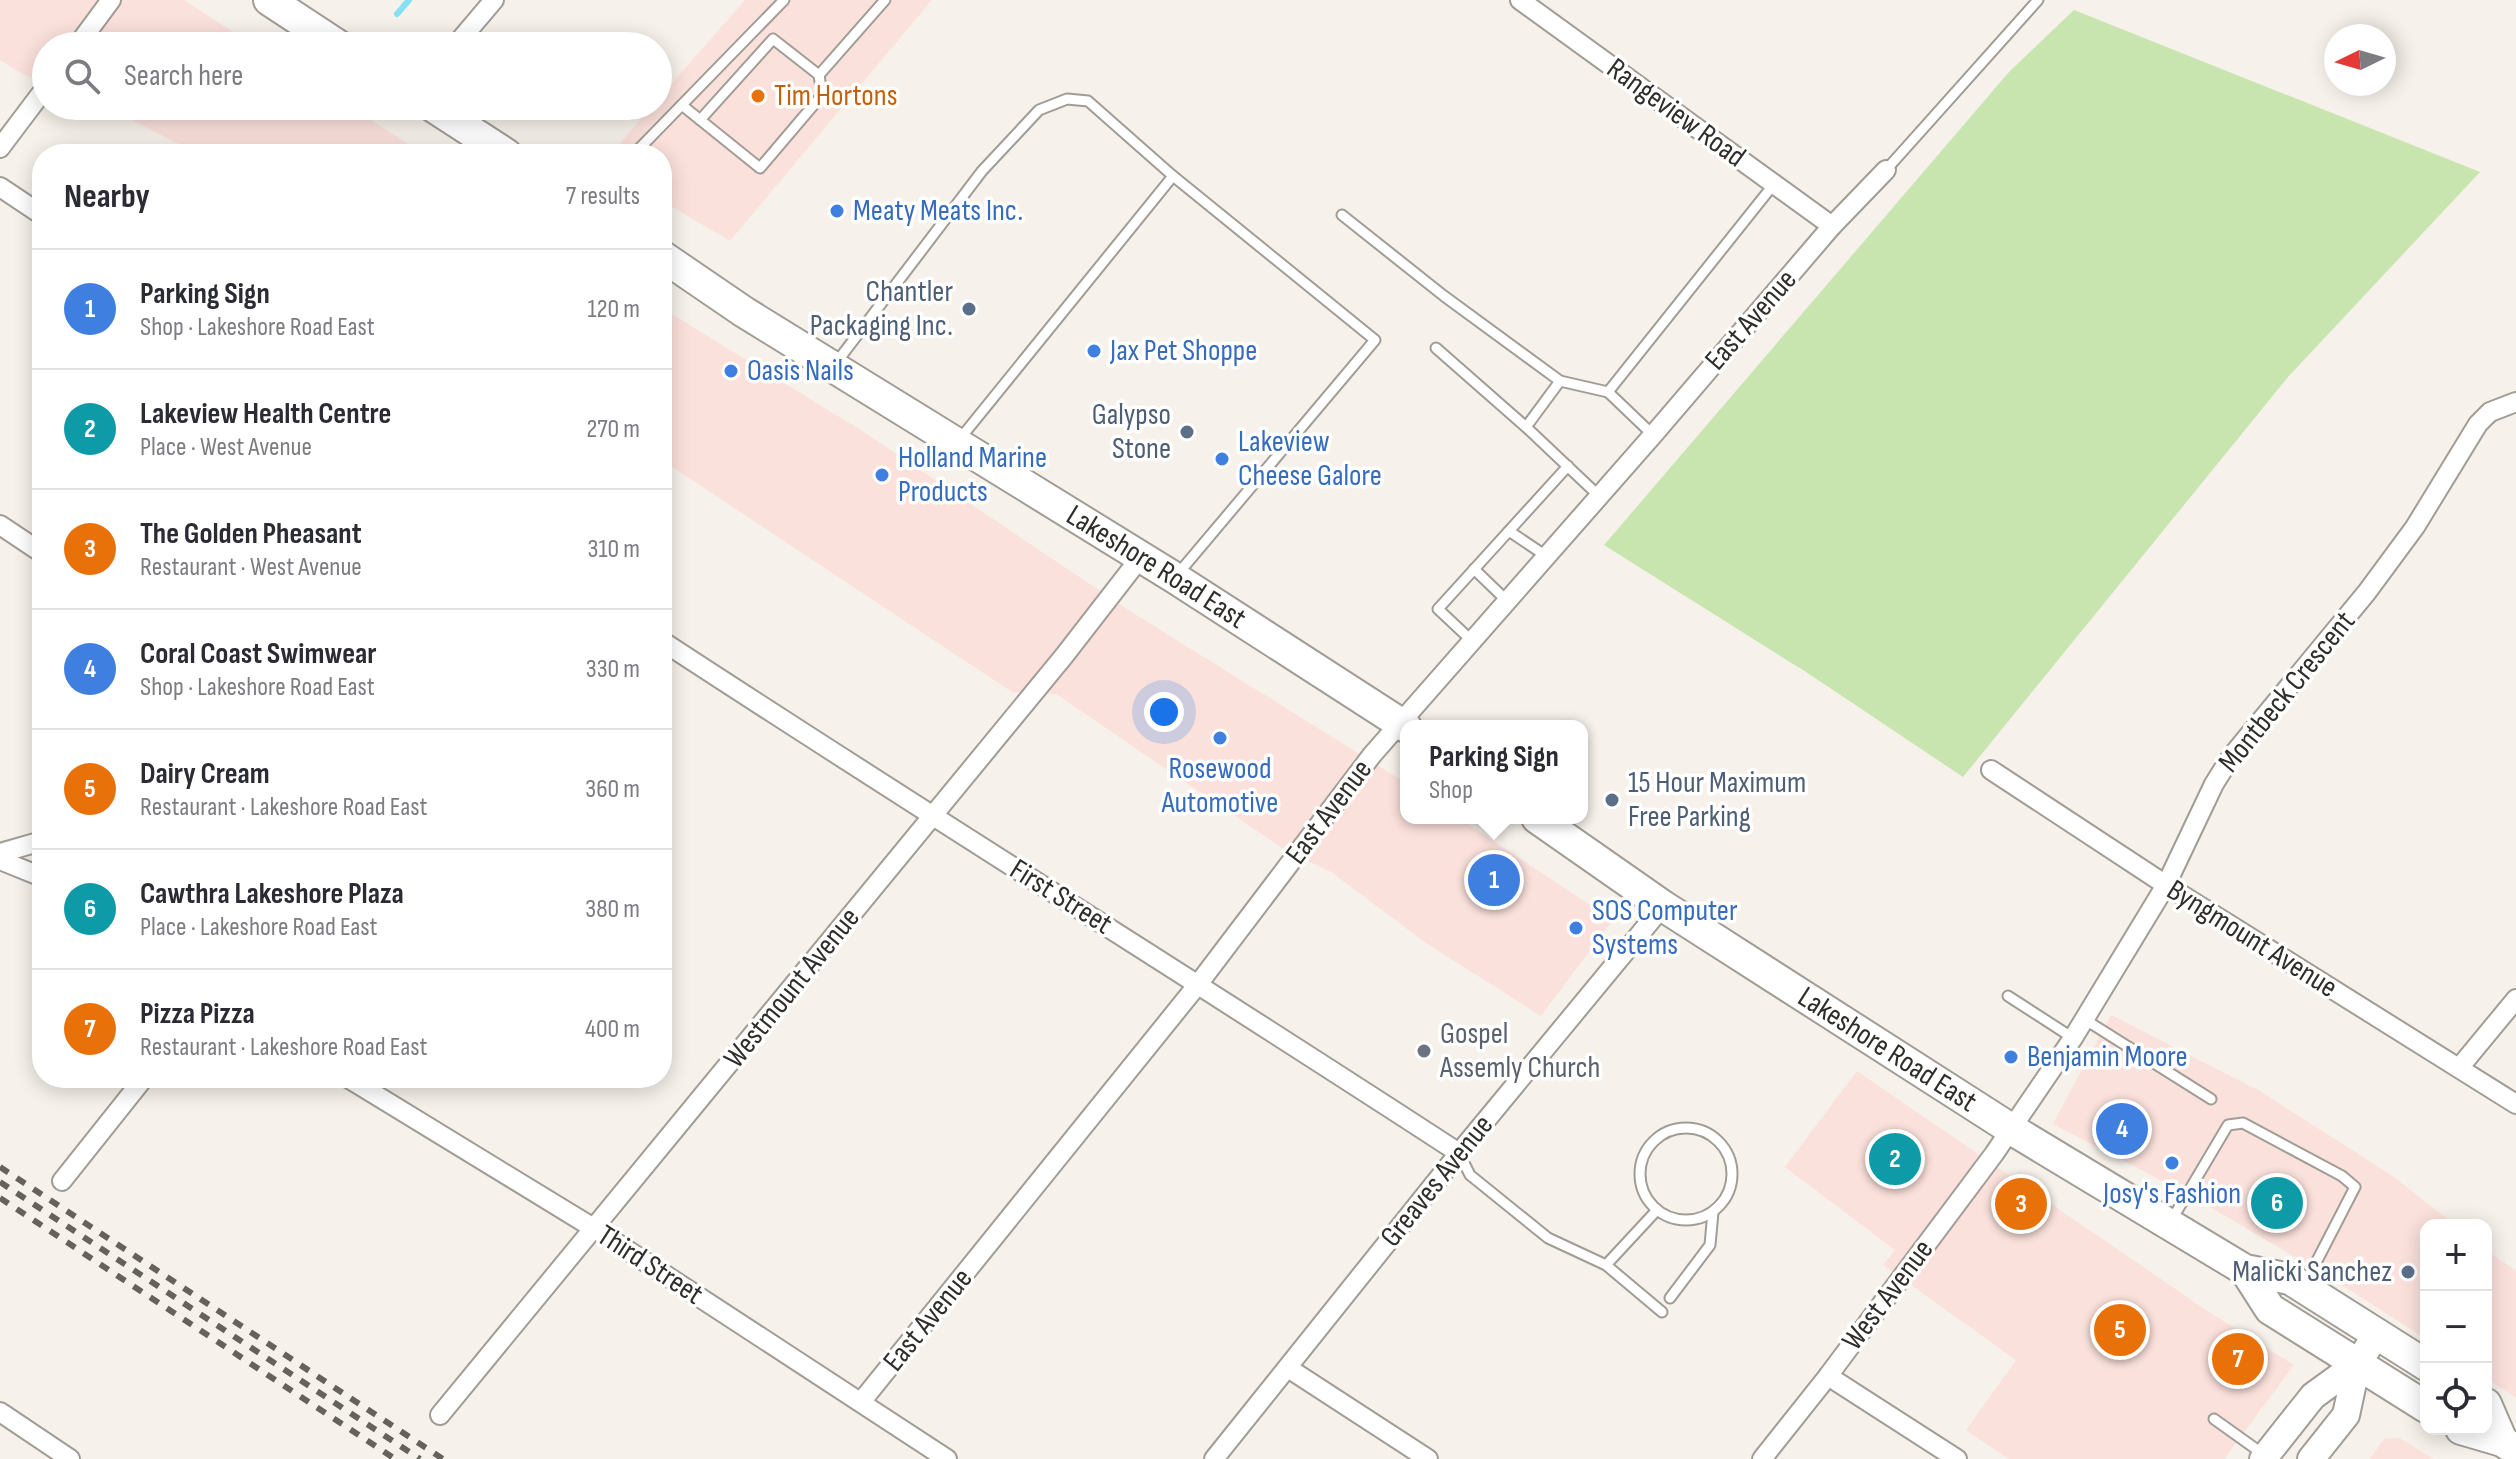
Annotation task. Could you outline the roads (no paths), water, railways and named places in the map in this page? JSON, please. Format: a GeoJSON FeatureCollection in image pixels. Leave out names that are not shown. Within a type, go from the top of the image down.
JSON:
{"type":"FeatureCollection","features":[{"type":"Feature","properties":{"kind":"main road"},"geometry":{"type":"LineString","coordinates":[[269,0],[318,32]]}},
{"type":"Feature","properties":{"kind":"main road"},"geometry":{"type":"LineString","coordinates":[[454,120],[491,144]]}},
{"type":"Feature","properties":{"kind":"main road","name":"Lakeshore Road East"},"geometry":{"type":"LineString","coordinates":[[672,263],[744,312],[1175,578],[1400,723]]}},
{"type":"Feature","properties":{"kind":"main road","name":"Lakeshore Road East"},"geometry":{"type":"LineString","coordinates":[[1546,824],[1663,906],[2011,1129],[2245,1270],[2290,1279],[2423,1363]]}},
{"type":"Feature","properties":{"kind":"main road","name":"Lakeshore Road East"},"geometry":{"type":"LineString","coordinates":[[2245,1270],[2270,1309],[2420,1403]]}},
{"type":"Feature","properties":{"kind":"main road"},"geometry":{"type":"LineString","coordinates":[[2264,1458],[2313,1396],[2357,1364],[2377,1334]]}},
{"type":"Feature","properties":{"kind":"main road"},"geometry":{"type":"LineString","coordinates":[[2311,1459],[2346,1415],[2357,1364]]}},
{"type":"Feature","properties":{"kind":"main road"},"geometry":{"type":"LineString","coordinates":[[2492,1415],[2509,1446]]}},
{"type":"Feature","properties":{"kind":"main road"},"geometry":{"type":"LineString","coordinates":[[2478,1435],[2509,1446]]}},
{"type":"Feature","properties":{"kind":"street"},"geometry":{"type":"LineString","coordinates":[[87,32],[111,0]]}},
{"type":"Feature","properties":{"kind":"street"},"geometry":{"type":"LineString","coordinates":[[467,32],[494,0]]}},
{"type":"Feature","properties":{"kind":"street","name":"Rangeview Road"},"geometry":{"type":"LineString","coordinates":[[1520,0],[1832,226]]}},
{"type":"Feature","properties":{"kind":"street"},"geometry":{"type":"LineString","coordinates":[[0,148],[32,106]]}},
{"type":"Feature","properties":{"kind":"street","name":"East Avenue"},"geometry":{"type":"LineString","coordinates":[[1407,720],[1471,640],[1653,435],[1832,226],[1886,170]]}},
{"type":"Feature","properties":{"kind":"street"},"geometry":{"type":"LineString","coordinates":[[0,187],[32,208]]}},
{"type":"Feature","properties":{"kind":"street","name":"Montbeck Crescent"},"geometry":{"type":"LineString","coordinates":[[2011,1129],[2073,1038],[2166,885],[2214,784],[2231,757],[2375,581],[2415,527],[2478,424],[2490,412],[2516,402]]}},
{"type":"Feature","properties":{"kind":"street"},"geometry":{"type":"LineString","coordinates":[[0,525],[32,546]]}},
{"type":"Feature","properties":{"kind":"street","name":"Westmount Avenue"},"geometry":{"type":"LineString","coordinates":[[440,1415],[933,817],[1140,558]]}},
{"type":"Feature","properties":{"kind":"street","name":"First Street"},"geometry":{"type":"LineString","coordinates":[[672,648],[933,817],[1199,983],[1459,1153]]}},
{"type":"Feature","properties":{"kind":"street","name":"East Avenue"},"geometry":{"type":"LineString","coordinates":[[861,1402],[1199,983],[1372,755],[1400,728]]}},
{"type":"Feature","properties":{"kind":"street","name":"Byngmount Avenue"},"geometry":{"type":"LineString","coordinates":[[1991,770],[2166,885],[2516,1104]]}},
{"type":"Feature","properties":{"kind":"street"},"geometry":{"type":"LineString","coordinates":[[0,853],[32,844]]}},
{"type":"Feature","properties":{"kind":"street"},"geometry":{"type":"LineString","coordinates":[[0,860],[32,873]]}},
{"type":"Feature","properties":{"kind":"street","name":"Greaves Avenue"},"geometry":{"type":"LineString","coordinates":[[1214,1459],[1459,1153],[1663,906]]}},
{"type":"Feature","properties":{"kind":"street"},"geometry":{"type":"LineString","coordinates":[[2459,1068],[2516,999]]}},
{"type":"Feature","properties":{"kind":"street"},"geometry":{"type":"LineString","coordinates":[[62,1181],[136,1088]]}},
{"type":"Feature","properties":{"kind":"street","name":"Third Street"},"geometry":{"type":"LineString","coordinates":[[364,1088],[595,1229],[947,1459]]}},
{"type":"Feature","properties":{"kind":"street","name":"West Avenue"},"geometry":{"type":"LineString","coordinates":[[1762,1459],[1828,1376],[2011,1129]]}},
{"type":"Feature","properties":{"kind":"street"},"geometry":{"type":"LineString","coordinates":[[1288,1368],[1428,1459]]}},
{"type":"Feature","properties":{"kind":"street"},"geometry":{"type":"LineString","coordinates":[[1828,1376],[1957,1459]]}},
{"type":"Feature","properties":{"kind":"street"},"geometry":{"type":"LineString","coordinates":[[0,1412],[70,1459]]}},
{"type":"Feature","properties":{"kind":"lane"},"geometry":{"type":"LineString","coordinates":[[672,117],[784,0]]}},
{"type":"Feature","properties":{"kind":"lane"},"geometry":{"type":"LineString","coordinates":[[819,75],[885,0]]}},
{"type":"Feature","properties":{"kind":"lane"},"geometry":{"type":"LineString","coordinates":[[1886,170],[2038,0]]}},
{"type":"Feature","properties":{"kind":"lane"},"geometry":{"type":"LineString","coordinates":[[683,106],[700,120],[760,168],[822,95],[819,75],[773,39],[700,120]]}},
{"type":"Feature","properties":{"kind":"lane"},"geometry":{"type":"LineString","coordinates":[[833,367],[982,171],[1039,110],[1067,99],[1088,101],[1173,176],[1375,340],[1175,578]]}},
{"type":"Feature","properties":{"kind":"lane"},"geometry":{"type":"LineString","coordinates":[[644,144],[669,120]]}},
{"type":"Feature","properties":{"kind":"lane"},"geometry":{"type":"LineString","coordinates":[[957,443],[1173,176]]}},
{"type":"Feature","properties":{"kind":"lane"},"geometry":{"type":"LineString","coordinates":[[1608,392],[1774,184]]}},
{"type":"Feature","properties":{"kind":"lane"},"geometry":{"type":"LineString","coordinates":[[1342,215],[1444,296],[1560,381],[1608,392],[1653,435]]}},
{"type":"Feature","properties":{"kind":"lane"},"geometry":{"type":"LineString","coordinates":[[1436,348],[1599,496]]}},
{"type":"Feature","properties":{"kind":"lane"},"geometry":{"type":"LineString","coordinates":[[1526,427],[1560,381]]}},
{"type":"Feature","properties":{"kind":"lane"},"geometry":{"type":"LineString","coordinates":[[1471,640],[1438,609],[1568,466]]}},
{"type":"Feature","properties":{"kind":"lane"},"geometry":{"type":"LineString","coordinates":[[1509,531],[1546,556]]}},
{"type":"Feature","properties":{"kind":"lane"},"geometry":{"type":"LineString","coordinates":[[1474,569],[1506,600]]}},
{"type":"Feature","properties":{"kind":"lane"},"geometry":{"type":"LineString","coordinates":[[2008,996],[2073,1038]]}},
{"type":"Feature","properties":{"kind":"lane"},"geometry":{"type":"LineString","coordinates":[[2084,1019],[2211,1099]]}},
{"type":"Feature","properties":{"kind":"lane"},"geometry":{"type":"LineString","coordinates":[[2169,1225],[2228,1125],[2243,1123],[2342,1176],[2355,1187],[2303,1287]]}},
{"type":"Feature","properties":{"kind":"lane"},"geometry":{"type":"LineString","coordinates":[[1683,1127],[1709,1133],[1727,1152],[1732,1165],[1733,1178],[1729,1191],[1713,1212],[1699,1218],[1670,1218],[1657,1210],[1641,1186],[1642,1158],[1658,1137],[1683,1127]]}},
{"type":"Feature","properties":{"kind":"lane"},"geometry":{"type":"LineString","coordinates":[[1459,1153],[1470,1175],[1548,1238],[1606,1265],[1662,1312]]}},
{"type":"Feature","properties":{"kind":"lane"},"geometry":{"type":"LineString","coordinates":[[1606,1265],[1657,1210]]}},
{"type":"Feature","properties":{"kind":"lane"},"geometry":{"type":"LineString","coordinates":[[1670,1298],[1710,1245],[1713,1212]]}},
{"type":"Feature","properties":{"kind":"lane"},"geometry":{"type":"LineString","coordinates":[[2214,1419],[2264,1458]]}},
{"type":"Feature","properties":{"kind":"waterway"},"geometry":{"type":"LineString","coordinates":[[397,14],[409,0]]}},
{"type":"Feature","properties":{"kind":"railway"},"geometry":{"type":"LineString","coordinates":[[0,1167],[443,1459]]}},
{"type":"Feature","properties":{"kind":"railway"},"geometry":{"type":"LineString","coordinates":[[0,1182],[420,1459]]}},
{"type":"Feature","properties":{"kind":"railway"},"geometry":{"type":"LineString","coordinates":[[0,1198],[395,1459]]}},
{"type":"Feature","properties":{"kind":"place","name":"Tim Hortons"},"geometry":{"type":"Point","coordinates":[758,96]}},
{"type":"Feature","properties":{"kind":"place","name":"Meaty Meats Inc."},"geometry":{"type":"Point","coordinates":[837,211]}},
{"type":"Feature","properties":{"kind":"place","name":"Chantler Packaging Inc."},"geometry":{"type":"Point","coordinates":[969,309]}},
{"type":"Feature","properties":{"kind":"place","name":"Jax Pet Shoppe"},"geometry":{"type":"Point","coordinates":[1094,351]}},
{"type":"Feature","properties":{"kind":"place","name":"Oasis Nails"},"geometry":{"type":"Point","coordinates":[731,371]}},
{"type":"Feature","properties":{"kind":"place","name":"Galypso Stone"},"geometry":{"type":"Point","coordinates":[1187,432]}},
{"type":"Feature","properties":{"kind":"place","name":"Lakeview Cheese Galore"},"geometry":{"type":"Point","coordinates":[1222,459]}},
{"type":"Feature","properties":{"kind":"place","name":"Holland Marine Products"},"geometry":{"type":"Point","coordinates":[882,475]}},
{"type":"Feature","properties":{"kind":"place","name":"Rosewood Automotive"},"geometry":{"type":"Point","coordinates":[1220,738]}},
{"type":"Feature","properties":{"kind":"place","name":"15 Hour Maximum Free Parking"},"geometry":{"type":"Point","coordinates":[1612,800]}},
{"type":"Feature","properties":{"kind":"place","name":"Parking Sign"},"geometry":{"type":"Point","coordinates":[1494,880]}},
{"type":"Feature","properties":{"kind":"place","name":"SOS Computer Systems"},"geometry":{"type":"Point","coordinates":[1576,928]}},
{"type":"Feature","properties":{"kind":"place","name":"Gospel Assemly Church"},"geometry":{"type":"Point","coordinates":[1424,1051]}},
{"type":"Feature","properties":{"kind":"place","name":"Benjamin Moore"},"geometry":{"type":"Point","coordinates":[2011,1057]}},
{"type":"Feature","properties":{"kind":"place","name":"Coral Coast Swimwear"},"geometry":{"type":"Point","coordinates":[2122,1129]}},
{"type":"Feature","properties":{"kind":"place","name":"Lakeview Health Centre"},"geometry":{"type":"Point","coordinates":[1895,1159]}},
{"type":"Feature","properties":{"kind":"place","name":"Josy's Fashion"},"geometry":{"type":"Point","coordinates":[2172,1163]}},
{"type":"Feature","properties":{"kind":"place","name":"Cawthra Lakeshore Plaza"},"geometry":{"type":"Point","coordinates":[2277,1203]}},
{"type":"Feature","properties":{"kind":"place","name":"The Golden Pheasant"},"geometry":{"type":"Point","coordinates":[2021,1204]}},
{"type":"Feature","properties":{"kind":"place","name":"Malicki Sanchez"},"geometry":{"type":"Point","coordinates":[2408,1272]}},
{"type":"Feature","properties":{"kind":"place","name":"Dairy Cream"},"geometry":{"type":"Point","coordinates":[2120,1330]}},
{"type":"Feature","properties":{"kind":"place","name":"Pizza Pizza"},"geometry":{"type":"Point","coordinates":[2238,1359]}}]}
